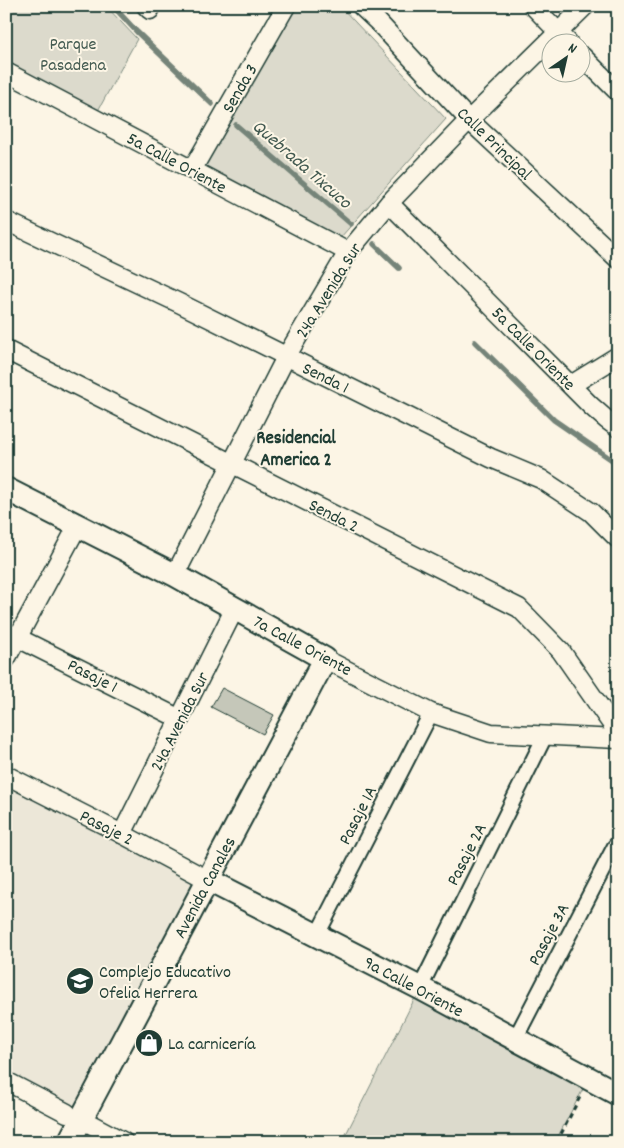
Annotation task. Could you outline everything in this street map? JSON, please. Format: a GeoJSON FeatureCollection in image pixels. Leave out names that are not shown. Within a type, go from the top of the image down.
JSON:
{"type":"FeatureCollection","features":[{"type":"Feature","properties":{"kind":"street","name":"Senda 3"},"geometry":{"type":"LineString","coordinates":[[192,170],[286,6]]}},
{"type":"Feature","properties":{"kind":"street"},"geometry":{"type":"LineString","coordinates":[[361,6],[378,22]]}},
{"type":"Feature","properties":{"kind":"street"},"geometry":{"type":"LineString","coordinates":[[370,6],[378,22]]}},
{"type":"Feature","properties":{"kind":"street"},"geometry":{"type":"LineString","coordinates":[[532,6],[557,32]]}},
{"type":"Feature","properties":{"kind":"street","name":"24a Avenida Sur"},"geometry":{"type":"LineString","coordinates":[[567,32],[585,6]]}},
{"type":"Feature","properties":{"kind":"street","name":"Calle Principal"},"geometry":{"type":"LineString","coordinates":[[378,22],[469,120],[618,259]]}},
{"type":"Feature","properties":{"kind":"street","name":"24a Avenida Sur"},"geometry":{"type":"LineString","coordinates":[[174,575],[286,357],[348,252],[389,203],[469,120],[542,56]]}},
{"type":"Feature","properties":{"kind":"street"},"geometry":{"type":"LineString","coordinates":[[592,66],[618,92]]}},
{"type":"Feature","properties":{"kind":"street","name":"5a Calle Oriente"},"geometry":{"type":"LineString","coordinates":[[6,72],[348,252]]}},
{"type":"Feature","properties":{"kind":"street","name":"5a Calle Oriente"},"geometry":{"type":"LineString","coordinates":[[389,203],[596,411],[618,428]]}},
{"type":"Feature","properties":{"kind":"street","name":"Senda 1"},"geometry":{"type":"LineString","coordinates":[[6,221],[179,303],[491,458],[542,479],[591,512],[618,539]]}},
{"type":"Feature","properties":{"kind":"street","name":"Senda 2"},"geometry":{"type":"LineString","coordinates":[[6,350],[519,608],[561,651],[618,733]]}},
{"type":"Feature","properties":{"kind":"street"},"geometry":{"type":"LineString","coordinates":[[571,385],[617,357]]}},
{"type":"Feature","properties":{"kind":"street","name":"7a Calle Oriente"},"geometry":{"type":"LineString","coordinates":[[6,489],[174,575],[325,659],[431,712],[490,733],[618,739]]}},
{"type":"Feature","properties":{"kind":"street"},"geometry":{"type":"LineString","coordinates":[[6,660],[12,634],[78,525]]}},
{"type":"Feature","properties":{"kind":"street","name":"24a Avenida Sur"},"geometry":{"type":"LineString","coordinates":[[122,834],[235,608]]}},
{"type":"Feature","properties":{"kind":"street","name":"Pasaje 1"},"geometry":{"type":"LineString","coordinates":[[12,634],[180,719]]}},
{"type":"Feature","properties":{"kind":"street","name":"Avenida Canales"},"geometry":{"type":"LineString","coordinates":[[69,1142],[74,1116],[208,880],[325,659]]}},
{"type":"Feature","properties":{"kind":"street","name":"Pasaje 1A"},"geometry":{"type":"LineString","coordinates":[[317,935],[431,712]]}},
{"type":"Feature","properties":{"kind":"street","name":"Pasaje 2A"},"geometry":{"type":"LineString","coordinates":[[420,988],[545,736]]}},
{"type":"Feature","properties":{"kind":"street","name":"Pasaje 2"},"geometry":{"type":"LineString","coordinates":[[6,776],[122,834],[208,880]]}},
{"type":"Feature","properties":{"kind":"street","name":"Pasaje 3A"},"geometry":{"type":"LineString","coordinates":[[515,1039],[616,846]]}},
{"type":"Feature","properties":{"kind":"street","name":"9a Calle Oriente"},"geometry":{"type":"LineString","coordinates":[[208,880],[420,988],[618,1094]]}},
{"type":"Feature","properties":{"kind":"street"},"geometry":{"type":"LineString","coordinates":[[6,1081],[124,1142]]}},
{"type":"Feature","properties":{"kind":"path"},"geometry":{"type":"LineString","coordinates":[[556,1142],[590,1079]]}},
{"type":"Feature","properties":{"kind":"shaded area","name":"Complejo Educativo Ofelia Herrera"},"geometry":{"type":"Polygon","coordinates":[[[6,776],[208,880],[81,1119],[6,1081],[6,776]]]}},
{"type":"Feature","properties":{"kind":"green space","name":"Parque Pasadena"},"geometry":{"type":"Polygon","coordinates":[[[6,6],[106,6],[137,39],[94,118],[6,72],[6,6]]]}},
{"type":"Feature","properties":{"kind":"green space"},"geometry":{"type":"Polygon","coordinates":[[[296,6],[340,6],[446,119],[340,238],[204,167],[296,6]]]}},
{"type":"Feature","properties":{"kind":"green space"},"geometry":{"type":"Polygon","coordinates":[[[420,988],[590,1076],[555,1142],[342,1142],[420,988]]]}},
{"type":"Feature","properties":{"kind":"building"},"geometry":{"type":"Polygon","coordinates":[[[222,688],[274,715],[263,734],[211,707],[222,688]]]}},
{"type":"Feature","properties":{"kind":"waterway","name":"Quebrada Tixcuco"},"geometry":{"type":"LineString","coordinates":[[113,6],[137,32],[212,104]]}},
{"type":"Feature","properties":{"kind":"waterway","name":"Quebrada Tixcuco"},"geometry":{"type":"LineString","coordinates":[[236,125],[351,224]]}},
{"type":"Feature","properties":{"kind":"waterway","name":"Quebrada Tixcuco"},"geometry":{"type":"LineString","coordinates":[[374,244],[399,268]]}},
{"type":"Feature","properties":{"kind":"waterway","name":"Quebrada Tixcuco"},"geometry":{"type":"LineString","coordinates":[[475,342],[554,420],[618,464]]}},
{"type":"Feature","properties":{"kind":"place","name":"Complejo Educativo Ofelia Herrera"},"geometry":{"type":"Point","coordinates":[80,981]}},
{"type":"Feature","properties":{"kind":"place","name":"La carnicería"},"geometry":{"type":"Point","coordinates":[149,1043]}},
{"type":"Feature","properties":{"kind":"district","name":"Residencial America 2"},"geometry":{"type":"Point","coordinates":[296,447]}}]}
